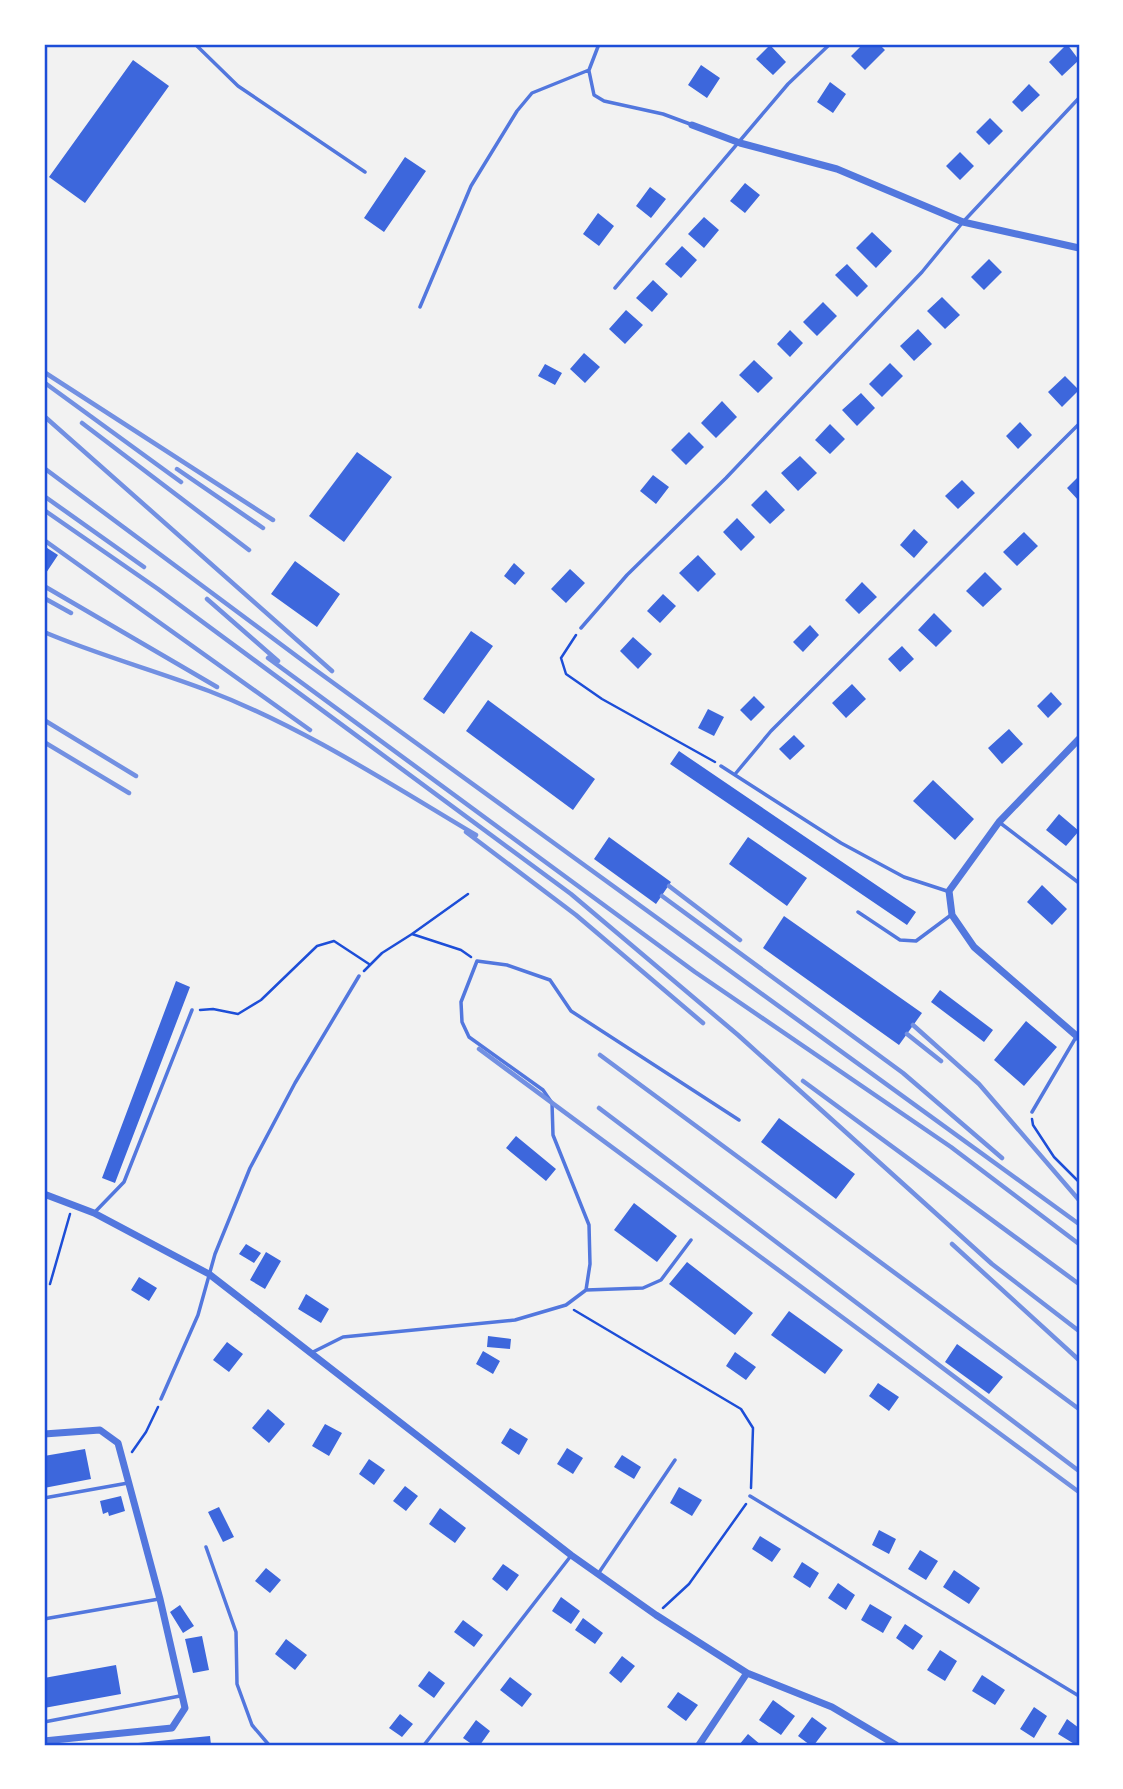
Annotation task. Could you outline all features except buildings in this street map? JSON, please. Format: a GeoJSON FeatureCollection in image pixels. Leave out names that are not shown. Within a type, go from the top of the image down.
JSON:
{"type":"FeatureCollection","features":[{"type":"Feature","properties":{"kind":"street"},"geometry":{"type":"LineString","coordinates":[[692,125],[740,143],[837,169],[962,222],[1079,248]]}},
{"type":"Feature","properties":{"kind":"street"},"geometry":{"type":"LineString","coordinates":[[1078,1036],[974,947],[952,915],[949,891],[999,822],[1079,739]]}},
{"type":"Feature","properties":{"kind":"street"},"geometry":{"type":"LineString","coordinates":[[44,1194],[72,1207],[94,1213],[209,1274],[571,1555],[656,1615],[747,1673],[832,1707],[896,1745]]}},
{"type":"Feature","properties":{"kind":"street"},"geometry":{"type":"LineString","coordinates":[[44,1434],[100,1430],[118,1443],[160,1599],[185,1708],[172,1728],[44,1741]]}},
{"type":"Feature","properties":{"kind":"street"},"geometry":{"type":"LineString","coordinates":[[699,1745],[747,1673]]}},
{"type":"Feature","properties":{"kind":"lane"},"geometry":{"type":"LineString","coordinates":[[195,44],[238,86],[365,172]]}},
{"type":"Feature","properties":{"kind":"lane"},"geometry":{"type":"LineString","coordinates":[[599,44],[589,70],[594,94],[604,101],[663,114],[692,125]]}},
{"type":"Feature","properties":{"kind":"lane"},"geometry":{"type":"LineString","coordinates":[[615,288],[788,84],[830,44]]}},
{"type":"Feature","properties":{"kind":"lane"},"geometry":{"type":"LineString","coordinates":[[420,307],[471,186],[517,111],[533,93],[589,70]]}},
{"type":"Feature","properties":{"kind":"lane"},"geometry":{"type":"LineString","coordinates":[[580,628],[627,575],[726,478],[922,272],[962,222],[1079,98]]}},
{"type":"Feature","properties":{"kind":"lane"},"geometry":{"type":"LineString","coordinates":[[736,773],[780,723],[1079,424]]}},
{"type":"Feature","properties":{"kind":"lane"},"geometry":{"type":"LineString","coordinates":[[721,766],[736,773],[841,843],[904,877],[949,891]]}},
{"type":"Feature","properties":{"kind":"lane"},"geometry":{"type":"LineString","coordinates":[[999,822],[1079,883]]}},
{"type":"Feature","properties":{"kind":"lane"},"geometry":{"type":"LineString","coordinates":[[858,912],[900,940],[916,941],[952,915]]}},
{"type":"Feature","properties":{"kind":"lane"},"geometry":{"type":"LineString","coordinates":[[586,1290],[590,1264],[589,1225],[553,1135],[552,1103],[544,1090],[470,1037],[462,1022],[461,1002],[477,961],[508,965],[550,980],[571,1011],[739,1120]]}},
{"type":"Feature","properties":{"kind":"lane"},"geometry":{"type":"LineString","coordinates":[[161,1399],[198,1315],[209,1274],[250,1168],[295,1083],[359,976]]}},
{"type":"Feature","properties":{"kind":"lane"},"geometry":{"type":"LineString","coordinates":[[94,1213],[124,1182],[192,1010]]}},
{"type":"Feature","properties":{"kind":"lane"},"geometry":{"type":"LineString","coordinates":[[1032,1112],[1078,1036]]}},
{"type":"Feature","properties":{"kind":"lane"},"geometry":{"type":"LineString","coordinates":[[312,1353],[343,1337],[515,1320],[566,1305],[586,1290],[643,1288],[661,1280],[691,1240]]}},
{"type":"Feature","properties":{"kind":"lane"},"geometry":{"type":"LineString","coordinates":[[598,1574],[676,1460]]}},
{"type":"Feature","properties":{"kind":"lane"},"geometry":{"type":"LineString","coordinates":[[44,1498],[129,1483]]}},
{"type":"Feature","properties":{"kind":"lane"},"geometry":{"type":"LineString","coordinates":[[750,1496],[1079,1696]]}},
{"type":"Feature","properties":{"kind":"lane"},"geometry":{"type":"LineString","coordinates":[[206,1547],[236,1632],[237,1684],[252,1725],[269,1745]]}},
{"type":"Feature","properties":{"kind":"lane"},"geometry":{"type":"LineString","coordinates":[[424,1745],[571,1555]]}},
{"type":"Feature","properties":{"kind":"lane"},"geometry":{"type":"LineString","coordinates":[[44,1619],[160,1599]]}},
{"type":"Feature","properties":{"kind":"lane"},"geometry":{"type":"LineString","coordinates":[[44,1722],[182,1696]]}},
{"type":"Feature","properties":{"kind":"path"},"geometry":{"type":"LineString","coordinates":[[580,628],[561,658],[566,674],[602,699],[721,766]]}},
{"type":"Feature","properties":{"kind":"path"},"geometry":{"type":"LineString","coordinates":[[359,976],[369,964],[468,894]]}},
{"type":"Feature","properties":{"kind":"path"},"geometry":{"type":"LineString","coordinates":[[412,933],[461,950],[477,961]]}},
{"type":"Feature","properties":{"kind":"path"},"geometry":{"type":"LineString","coordinates":[[192,1010],[213,1009],[238,1014],[261,1000],[317,946],[334,942],[369,964]]}},
{"type":"Feature","properties":{"kind":"path"},"geometry":{"type":"LineString","coordinates":[[1032,1112],[1033,1125],[1054,1157],[1079,1182]]}},
{"type":"Feature","properties":{"kind":"path"},"geometry":{"type":"LineString","coordinates":[[44,1290],[53,1280],[58,1252],[72,1207]]}},
{"type":"Feature","properties":{"kind":"path"},"geometry":{"type":"LineString","coordinates":[[566,1305],[741,1409],[753,1428],[750,1496],[689,1584],[656,1615]]}},
{"type":"Feature","properties":{"kind":"path"},"geometry":{"type":"LineString","coordinates":[[123,1463],[146,1432],[161,1399]]}},
{"type":"Feature","properties":{"kind":"railway"},"geometry":{"type":"LineString","coordinates":[[44,372],[273,520]]}},
{"type":"Feature","properties":{"kind":"railway"},"geometry":{"type":"LineString","coordinates":[[45,383],[181,482]]}},
{"type":"Feature","properties":{"kind":"railway"},"geometry":{"type":"LineString","coordinates":[[44,416],[332,671]]}},
{"type":"Feature","properties":{"kind":"railway"},"geometry":{"type":"LineString","coordinates":[[82,423],[249,550]]}},
{"type":"Feature","properties":{"kind":"railway"},"geometry":{"type":"LineString","coordinates":[[44,468],[310,666],[1079,1224]]}},
{"type":"Feature","properties":{"kind":"railway"},"geometry":{"type":"LineString","coordinates":[[177,469],[263,528]]}},
{"type":"Feature","properties":{"kind":"railway"},"geometry":{"type":"LineString","coordinates":[[44,496],[144,567]]}},
{"type":"Feature","properties":{"kind":"railway"},"geometry":{"type":"LineString","coordinates":[[44,510],[158,589],[571,894],[738,1035],[992,1264],[1079,1331]]}},
{"type":"Feature","properties":{"kind":"railway"},"geometry":{"type":"LineString","coordinates":[[44,540],[310,730]]}},
{"type":"Feature","properties":{"kind":"railway"},"geometry":{"type":"LineString","coordinates":[[44,586],[217,687]]}},
{"type":"Feature","properties":{"kind":"railway"},"geometry":{"type":"LineString","coordinates":[[44,598],[71,613]]}},
{"type":"Feature","properties":{"kind":"railway"},"geometry":{"type":"LineString","coordinates":[[207,599],[278,661]]}},
{"type":"Feature","properties":{"kind":"railway"},"geometry":{"type":"LineString","coordinates":[[44,632],[244,705],[346,757],[476,835]]}},
{"type":"Feature","properties":{"kind":"railway"},"geometry":{"type":"LineString","coordinates":[[268,658],[695,972],[951,1147],[1079,1244]]}},
{"type":"Feature","properties":{"kind":"railway"},"geometry":{"type":"LineString","coordinates":[[44,720],[136,776]]}},
{"type":"Feature","properties":{"kind":"railway"},"geometry":{"type":"LineString","coordinates":[[44,742],[129,793]]}},
{"type":"Feature","properties":{"kind":"railway"},"geometry":{"type":"LineString","coordinates":[[466,832],[576,915],[703,1023]]}},
{"type":"Feature","properties":{"kind":"railway"},"geometry":{"type":"LineString","coordinates":[[669,886],[740,940]]}},
{"type":"Feature","properties":{"kind":"railway"},"geometry":{"type":"LineString","coordinates":[[662,896],[903,1073],[1002,1158]]}},
{"type":"Feature","properties":{"kind":"railway"},"geometry":{"type":"LineString","coordinates":[[913,1025],[979,1084],[1079,1200]]}},
{"type":"Feature","properties":{"kind":"railway"},"geometry":{"type":"LineString","coordinates":[[907,1034],[941,1061]]}},
{"type":"Feature","properties":{"kind":"railway"},"geometry":{"type":"LineString","coordinates":[[479,1049],[1079,1492]]}},
{"type":"Feature","properties":{"kind":"railway"},"geometry":{"type":"LineString","coordinates":[[600,1055],[1079,1409]]}},
{"type":"Feature","properties":{"kind":"railway"},"geometry":{"type":"LineString","coordinates":[[803,1081],[1079,1284]]}},
{"type":"Feature","properties":{"kind":"railway"},"geometry":{"type":"LineString","coordinates":[[599,1108],[1079,1471]]}},
{"type":"Feature","properties":{"kind":"railway"},"geometry":{"type":"LineString","coordinates":[[952,1244],[1079,1360]]}}]}
